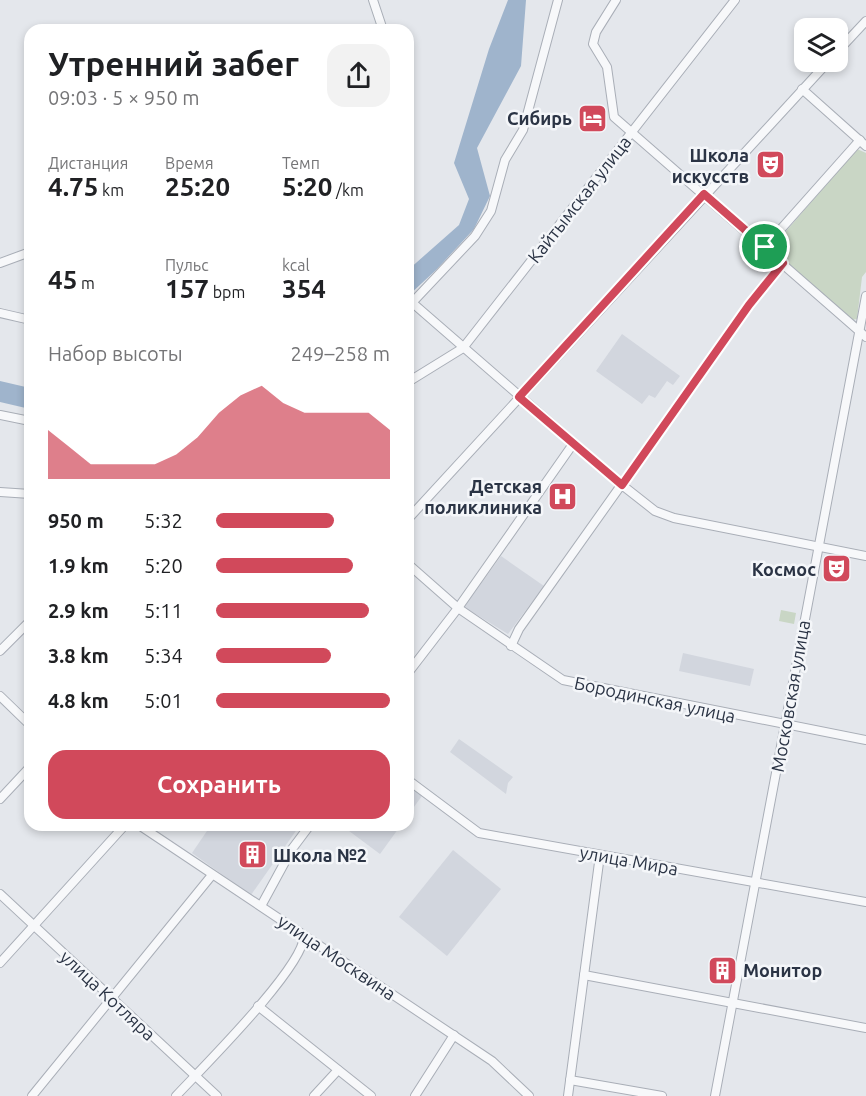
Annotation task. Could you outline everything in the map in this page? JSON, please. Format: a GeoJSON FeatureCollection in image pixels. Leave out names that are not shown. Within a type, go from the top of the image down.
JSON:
{"type":"FeatureCollection","features":[{"type":"Feature","properties":{"kind":"street"},"geometry":{"type":"LineString","coordinates":[[373,0],[381,24]]}},
{"type":"Feature","properties":{"kind":"street"},"geometry":{"type":"LineString","coordinates":[[414,299],[475,236],[491,211],[505,160],[523,130],[558,0]]}},
{"type":"Feature","properties":{"kind":"street"},"geometry":{"type":"LineString","coordinates":[[616,0],[594,38],[594,48],[607,67],[614,117],[860,329],[866,337]]}},
{"type":"Feature","properties":{"kind":"street","name":"Кайтымская улица"},"geometry":{"type":"LineString","coordinates":[[414,378],[464,348],[735,0]]}},
{"type":"Feature","properties":{"kind":"street"},"geometry":{"type":"LineString","coordinates":[[848,40],[866,21]]}},
{"type":"Feature","properties":{"kind":"street"},"geometry":{"type":"LineString","coordinates":[[414,512],[818,72]]}},
{"type":"Feature","properties":{"kind":"street"},"geometry":{"type":"LineString","coordinates":[[765,247],[863,143],[802,89]]}},
{"type":"Feature","properties":{"kind":"street"},"geometry":{"type":"LineString","coordinates":[[0,263],[24,254]]}},
{"type":"Feature","properties":{"kind":"street"},"geometry":{"type":"LineString","coordinates":[[511,646],[519,628],[749,305],[783,263]]}},
{"type":"Feature","properties":{"kind":"street","name":"Московская улица"},"geometry":{"type":"LineString","coordinates":[[715,1096],[866,296]]}},
{"type":"Feature","properties":{"kind":"street"},"geometry":{"type":"LineString","coordinates":[[414,306],[622,485],[664,515],[866,556]]}},
{"type":"Feature","properties":{"kind":"street"},"geometry":{"type":"LineString","coordinates":[[0,314],[24,318]]}},
{"type":"Feature","properties":{"kind":"street"},"geometry":{"type":"LineString","coordinates":[[0,415],[24,420]]}},
{"type":"Feature","properties":{"kind":"street"},"geometry":{"type":"LineString","coordinates":[[414,665],[458,608],[573,444]]}},
{"type":"Feature","properties":{"kind":"street"},"geometry":{"type":"LineString","coordinates":[[0,492],[24,494]]}},
{"type":"Feature","properties":{"kind":"street","name":"Бородинская улица"},"geometry":{"type":"LineString","coordinates":[[414,569],[458,608],[564,680],[866,740]]}},
{"type":"Feature","properties":{"kind":"street"},"geometry":{"type":"LineString","coordinates":[[0,651],[24,627]]}},
{"type":"Feature","properties":{"kind":"street"},"geometry":{"type":"LineString","coordinates":[[0,696],[24,719]]}},
{"type":"Feature","properties":{"kind":"street"},"geometry":{"type":"LineString","coordinates":[[0,799],[24,773]]}},
{"type":"Feature","properties":{"kind":"street","name":"улица Мира"},"geometry":{"type":"LineString","coordinates":[[414,784],[479,833],[866,902]]}},
{"type":"Feature","properties":{"kind":"street"},"geometry":{"type":"LineString","coordinates":[[0,963],[120,831]]}},
{"type":"Feature","properties":{"kind":"street","name":"улица Москвина"},"geometry":{"type":"LineString","coordinates":[[148,831],[492,1061],[529,1096]]}},
{"type":"Feature","properties":{"kind":"street"},"geometry":{"type":"LineString","coordinates":[[261,906],[292,849],[306,831]]}},
{"type":"Feature","properties":{"kind":"street"},"geometry":{"type":"LineString","coordinates":[[568,1096],[600,855]]}},
{"type":"Feature","properties":{"kind":"street"},"geometry":{"type":"LineString","coordinates":[[32,1096],[212,875]]}},
{"type":"Feature","properties":{"kind":"street","name":"улица Котляра"},"geometry":{"type":"LineString","coordinates":[[0,894],[217,1096]]}},
{"type":"Feature","properties":{"kind":"street"},"geometry":{"type":"LineString","coordinates":[[176,1096],[258,1006],[301,951],[304,936]]}},
{"type":"Feature","properties":{"kind":"street"},"geometry":{"type":"LineString","coordinates":[[584,975],[866,1028]]}},
{"type":"Feature","properties":{"kind":"street"},"geometry":{"type":"LineString","coordinates":[[258,1006],[371,1096]]}},
{"type":"Feature","properties":{"kind":"street"},"geometry":{"type":"LineString","coordinates":[[415,1096],[454,1035]]}},
{"type":"Feature","properties":{"kind":"street"},"geometry":{"type":"LineString","coordinates":[[314,1096],[338,1070]]}},
{"type":"Feature","properties":{"kind":"street"},"geometry":{"type":"LineString","coordinates":[[570,1080],[662,1096]]}},
{"type":"Feature","properties":{"kind":"shaded area"},"geometry":{"type":"Polygon","coordinates":[[[622,334],[680,376],[673,385],[667,381],[655,398],[649,395],[642,404],[596,371],[622,334]]]}},
{"type":"Feature","properties":{"kind":"shaded area"},"geometry":{"type":"Polygon","coordinates":[[[501,556],[544,586],[508,634],[464,607],[501,556]]]}},
{"type":"Feature","properties":{"kind":"shaded area"},"geometry":{"type":"Polygon","coordinates":[[[683,653],[754,669],[750,686],[679,671],[683,653]]]}},
{"type":"Feature","properties":{"kind":"shaded area"},"geometry":{"type":"Polygon","coordinates":[[[459,739],[513,777],[508,783],[506,794],[450,752],[459,739]]]}},
{"type":"Feature","properties":{"kind":"shaded area"},"geometry":{"type":"Polygon","coordinates":[[[414,790],[422,796],[414,807],[414,790]]]}},
{"type":"Feature","properties":{"kind":"shaded area"},"geometry":{"type":"Polygon","coordinates":[[[207,831],[296,831],[251,895],[192,853],[207,831]]]}},
{"type":"Feature","properties":{"kind":"shaded area"},"geometry":{"type":"Polygon","coordinates":[[[349,831],[397,831],[380,854],[349,831]]]}},
{"type":"Feature","properties":{"kind":"shaded area"},"geometry":{"type":"Polygon","coordinates":[[[453,850],[501,889],[447,956],[399,917],[453,850]]]}},
{"type":"Feature","properties":{"kind":"green space"},"geometry":{"type":"Polygon","coordinates":[[[857,149],[866,153],[866,272],[862,277],[857,319],[852,320],[778,256],[775,244],[857,149]]]}},
{"type":"Feature","properties":{"kind":"green space"},"geometry":{"type":"Polygon","coordinates":[[[781,610],[796,613],[794,624],[779,621],[781,610]]]}},
{"type":"Feature","properties":{"kind":"water"},"geometry":{"type":"Polygon","coordinates":[[[508,0],[526,0],[521,66],[477,148],[490,196],[474,229],[414,290],[414,265],[459,225],[469,199],[454,163],[489,49],[508,0]]]}},
{"type":"Feature","properties":{"kind":"water"},"geometry":{"type":"Polygon","coordinates":[[[0,381],[24,387],[24,408],[0,402],[0,381]]]}},
{"type":"Feature","properties":{"kind":"place","name":"Сибирь"},"geometry":{"type":"Point","coordinates":[593,118]}},
{"type":"Feature","properties":{"kind":"place","name":"Школа искусств"},"geometry":{"type":"Point","coordinates":[770,165]}},
{"type":"Feature","properties":{"kind":"place","name":"Детская поликлиника"},"geometry":{"type":"Point","coordinates":[563,496]}},
{"type":"Feature","properties":{"kind":"place","name":"Космос"},"geometry":{"type":"Point","coordinates":[837,569]}},
{"type":"Feature","properties":{"kind":"place","name":"Школа №2"},"geometry":{"type":"Point","coordinates":[252,855]}},
{"type":"Feature","properties":{"kind":"place","name":"Монитор"},"geometry":{"type":"Point","coordinates":[722,970]}},
{"type":"Feature","properties":{"kind":"route"},"geometry":{"type":"LineString","coordinates":[[704,194],[765,247],[783,263],[749,305],[622,485],[519,397],[704,194]]}}]}
